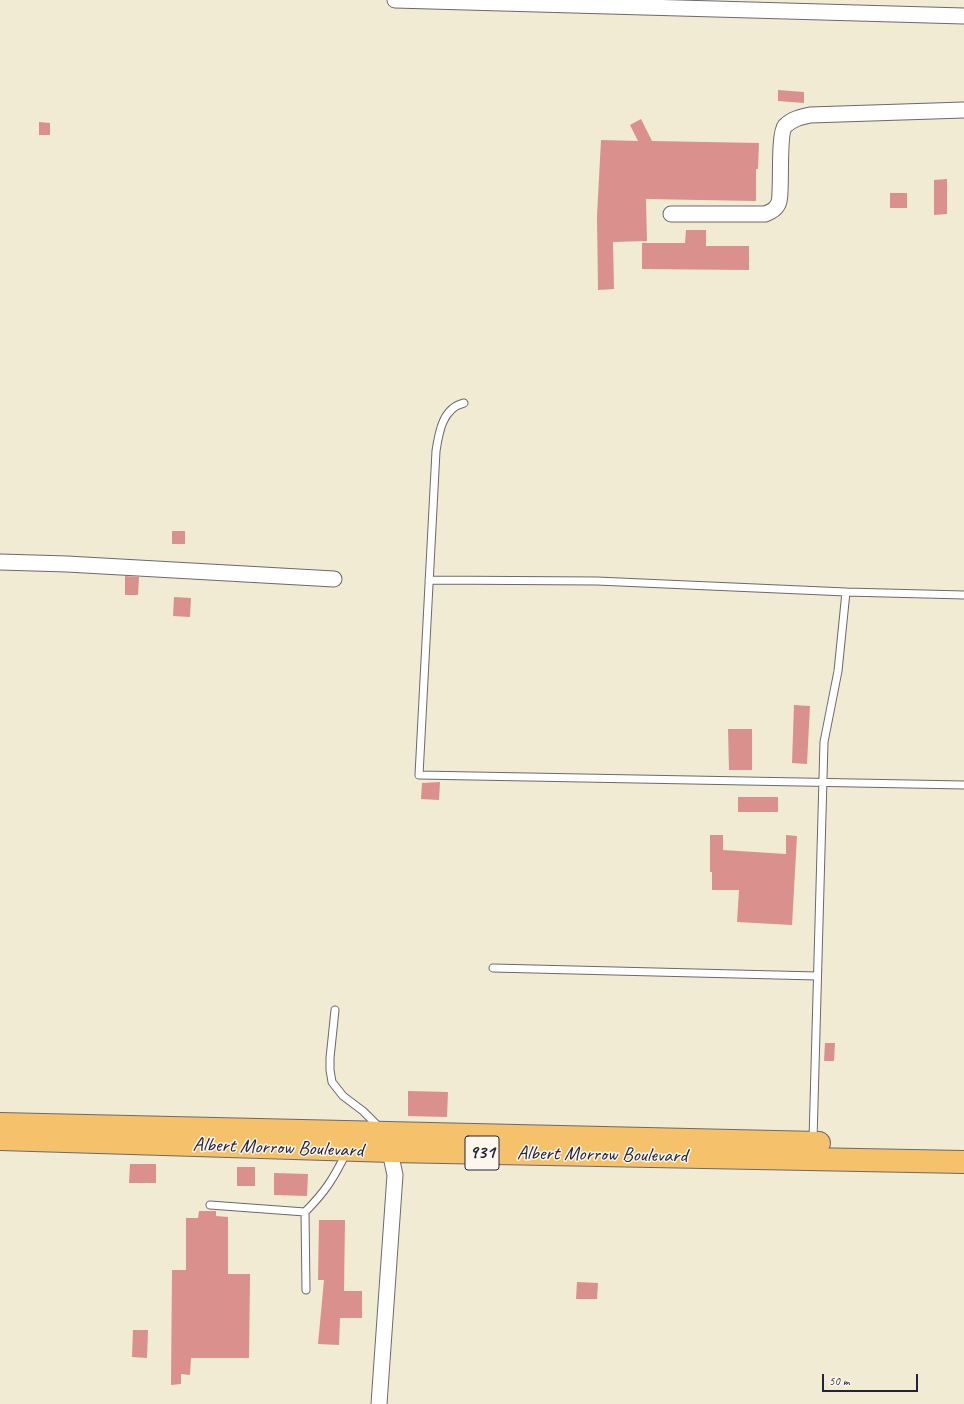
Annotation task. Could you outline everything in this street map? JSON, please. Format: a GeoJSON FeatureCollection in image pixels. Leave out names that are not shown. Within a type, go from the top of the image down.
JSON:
{"type":"FeatureCollection","features":[{"type":"Feature","properties":{"kind":"highway","name":"Albert Morrow Boulevard"},"geometry":{"type":"LineString","coordinates":[[0,1124],[388,1142],[964,1162]]}},
{"type":"Feature","properties":{"kind":"highway","name":"Albert Morrow Boulevard"},"geometry":{"type":"LineString","coordinates":[[0,1139],[347,1149],[388,1142],[813,1143],[964,1147]]}},
{"type":"Feature","properties":{"kind":"street"},"geometry":{"type":"LineString","coordinates":[[395,0],[964,16]]}},
{"type":"Feature","properties":{"kind":"street"},"geometry":{"type":"LineString","coordinates":[[671,214],[765,214],[773,211],[778,205],[780,197],[782,166],[781,139],[784,127],[794,119],[810,115],[964,110]]}},
{"type":"Feature","properties":{"kind":"street"},"geometry":{"type":"LineString","coordinates":[[0,562],[67,564],[334,579]]}},
{"type":"Feature","properties":{"kind":"street"},"geometry":{"type":"LineString","coordinates":[[378,1404],[395,1175],[388,1142]]}},
{"type":"Feature","properties":{"kind":"lane"},"geometry":{"type":"LineString","coordinates":[[464,403],[456,405],[451,409],[445,418],[436,450],[419,775],[964,785]]}},
{"type":"Feature","properties":{"kind":"lane"},"geometry":{"type":"LineString","coordinates":[[428,580],[597,581],[846,592],[964,595]]}},
{"type":"Feature","properties":{"kind":"lane"},"geometry":{"type":"LineString","coordinates":[[813,1143],[824,742],[838,670],[846,592]]}},
{"type":"Feature","properties":{"kind":"lane"},"geometry":{"type":"LineString","coordinates":[[493,968],[817,976]]}},
{"type":"Feature","properties":{"kind":"lane"},"geometry":{"type":"LineString","coordinates":[[335,1010],[330,1058],[332,1082],[343,1096],[363,1111],[388,1142]]}},
{"type":"Feature","properties":{"kind":"lane"},"geometry":{"type":"LineString","coordinates":[[306,1290],[305,1212],[325,1191],[347,1149]]}},
{"type":"Feature","properties":{"kind":"lane"},"geometry":{"type":"LineString","coordinates":[[210,1205],[305,1212]]}},
{"type":"Feature","properties":{"kind":"building"},"geometry":{"type":"Polygon","coordinates":[[[778,90],[804,92],[804,103],[778,101],[778,90]]]}},
{"type":"Feature","properties":{"kind":"building"},"geometry":{"type":"Polygon","coordinates":[[[641,119],[652,141],[759,143],[758,169],[756,169],[756,201],[646,199],[647,241],[613,242],[614,289],[598,290],[597,216],[601,140],[638,141],[630,125],[641,119]]]}},
{"type":"Feature","properties":{"kind":"building"},"geometry":{"type":"Polygon","coordinates":[[[39,122],[50,123],[50,135],[39,135],[39,122]]]}},
{"type":"Feature","properties":{"kind":"building"},"geometry":{"type":"Polygon","coordinates":[[[947,179],[947,214],[934,215],[934,180],[947,179]]]}},
{"type":"Feature","properties":{"kind":"building"},"geometry":{"type":"Polygon","coordinates":[[[890,193],[907,193],[907,208],[890,208],[890,193]]]}},
{"type":"Feature","properties":{"kind":"building"},"geometry":{"type":"Polygon","coordinates":[[[686,230],[706,230],[706,246],[749,246],[749,270],[642,269],[642,243],[685,243],[686,230]]]}},
{"type":"Feature","properties":{"kind":"building"},"geometry":{"type":"Polygon","coordinates":[[[172,531],[185,531],[185,544],[172,544],[172,531]]]}},
{"type":"Feature","properties":{"kind":"building"},"geometry":{"type":"Polygon","coordinates":[[[125,576],[139,577],[138,595],[125,595],[125,576]]]}},
{"type":"Feature","properties":{"kind":"building"},"geometry":{"type":"Polygon","coordinates":[[[174,597],[191,598],[190,617],[173,616],[174,597]]]}},
{"type":"Feature","properties":{"kind":"building"},"geometry":{"type":"Polygon","coordinates":[[[794,705],[810,706],[807,764],[792,763],[794,705]]]}},
{"type":"Feature","properties":{"kind":"building"},"geometry":{"type":"Polygon","coordinates":[[[728,729],[752,729],[752,770],[729,770],[728,729]]]}},
{"type":"Feature","properties":{"kind":"building"},"geometry":{"type":"Polygon","coordinates":[[[440,782],[439,800],[421,799],[422,783],[440,782]]]}},
{"type":"Feature","properties":{"kind":"building"},"geometry":{"type":"Polygon","coordinates":[[[738,797],[778,797],[778,812],[738,812],[738,797]]]}},
{"type":"Feature","properties":{"kind":"building"},"geometry":{"type":"Polygon","coordinates":[[[710,835],[723,835],[723,850],[786,854],[786,835],[797,836],[792,925],[737,922],[739,890],[712,890],[712,872],[710,872],[710,835]]]}},
{"type":"Feature","properties":{"kind":"building"},"geometry":{"type":"Polygon","coordinates":[[[825,1043],[835,1043],[834,1061],[824,1061],[825,1043]]]}},
{"type":"Feature","properties":{"kind":"building"},"geometry":{"type":"Polygon","coordinates":[[[408,1091],[448,1092],[447,1117],[408,1116],[408,1091]]]}},
{"type":"Feature","properties":{"kind":"building"},"geometry":{"type":"Polygon","coordinates":[[[130,1164],[156,1164],[156,1183],[129,1183],[130,1164]]]}},
{"type":"Feature","properties":{"kind":"building"},"geometry":{"type":"Polygon","coordinates":[[[237,1167],[255,1167],[255,1186],[237,1186],[237,1167]]]}},
{"type":"Feature","properties":{"kind":"building"},"geometry":{"type":"Polygon","coordinates":[[[274,1173],[308,1174],[307,1196],[274,1195],[274,1173]]]}},
{"type":"Feature","properties":{"kind":"building"},"geometry":{"type":"Polygon","coordinates":[[[199,1211],[216,1211],[216,1216],[228,1217],[228,1274],[250,1274],[249,1358],[191,1358],[190,1375],[181,1374],[181,1384],[171,1385],[172,1270],[186,1270],[186,1218],[198,1218],[199,1211]]]}},
{"type":"Feature","properties":{"kind":"building"},"geometry":{"type":"Polygon","coordinates":[[[319,1220],[345,1220],[344,1291],[362,1291],[362,1318],[340,1318],[339,1345],[318,1344],[324,1280],[318,1280],[319,1220]]]}},
{"type":"Feature","properties":{"kind":"building"},"geometry":{"type":"Polygon","coordinates":[[[577,1282],[598,1283],[597,1299],[576,1299],[577,1282]]]}},
{"type":"Feature","properties":{"kind":"building"},"geometry":{"type":"Polygon","coordinates":[[[133,1330],[148,1330],[147,1358],[132,1357],[133,1330]]]}}]}
